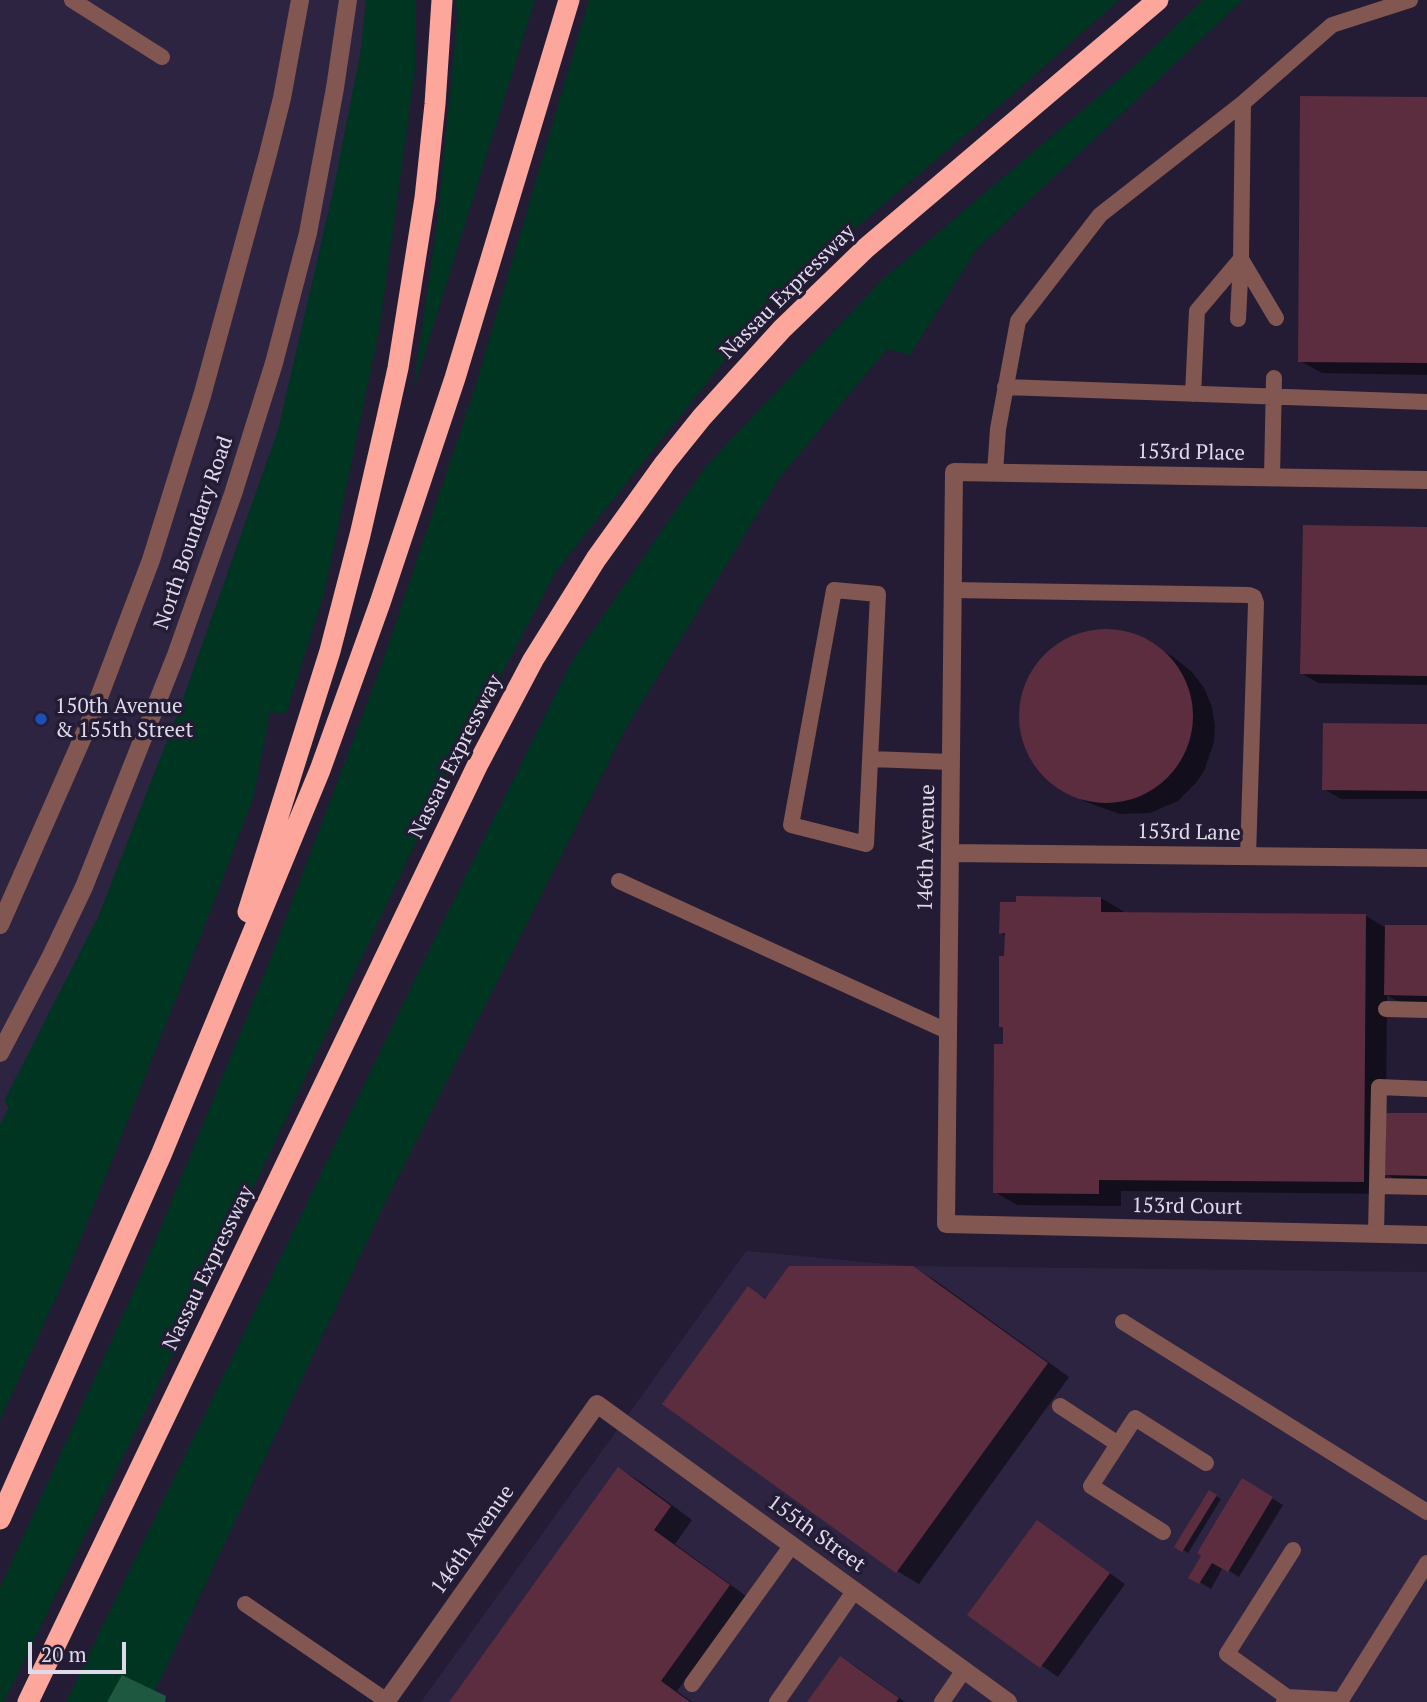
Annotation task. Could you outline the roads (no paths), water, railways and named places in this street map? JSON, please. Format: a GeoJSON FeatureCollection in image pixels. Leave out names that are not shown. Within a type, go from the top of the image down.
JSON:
{"type":"FeatureCollection","features":[{"type":"Feature","properties":{"kind":"highway"},"geometry":{"type":"LineString","coordinates":[[206,1044],[330,651],[375,477],[398,368],[418,250],[435,104],[442,0]]}},
{"type":"Feature","properties":{"kind":"highway"},"geometry":{"type":"LineString","coordinates":[[0,1519],[100,1295],[298,826],[380,603],[455,378],[569,0]]}},
{"type":"Feature","properties":{"kind":"highway","name":"Nassau Expressway"},"geometry":{"type":"LineString","coordinates":[[28,1702],[494,732],[533,660],[596,559],[636,501],[702,416],[807,304],[866,248],[1158,0]]}},
{"type":"Feature","properties":{"kind":"street","name":"North Boundary Road"},"geometry":{"type":"LineString","coordinates":[[0,925],[90,721],[167,512],[202,396],[268,154],[282,98],[300,0]]}},
{"type":"Feature","properties":{"kind":"street","name":"North Boundary Road"},"geometry":{"type":"LineString","coordinates":[[0,1053],[51,957],[89,875],[177,655],[233,494],[274,363],[308,233],[348,0]]}},
{"type":"Feature","properties":{"kind":"street","name":"153rd Place"},"geometry":{"type":"LineString","coordinates":[[954,472],[1427,480]]}},
{"type":"Feature","properties":{"kind":"street","name":"146th Avenue"},"geometry":{"type":"LineString","coordinates":[[946,1224],[954,472]]}},
{"type":"Feature","properties":{"kind":"street","name":"153rd Lane"},"geometry":{"type":"LineString","coordinates":[[950,853],[1427,858]]}},
{"type":"Feature","properties":{"kind":"street","name":"153rd Court"},"geometry":{"type":"LineString","coordinates":[[946,1224],[1427,1235]]}},
{"type":"Feature","properties":{"kind":"street","name":"146th Avenue"},"geometry":{"type":"LineString","coordinates":[[386,1701],[597,1404]]}},
{"type":"Feature","properties":{"kind":"street","name":"155th Street"},"geometry":{"type":"LineString","coordinates":[[597,1404],[1008,1702]]}},
{"type":"Feature","properties":{"kind":"lane"},"geometry":{"type":"LineString","coordinates":[[72,0],[162,57]]}},
{"type":"Feature","properties":{"kind":"lane"},"geometry":{"type":"LineString","coordinates":[[995,473],[998,429],[1018,321],[1100,215],[1244,103],[1332,25],[1410,0]]}},
{"type":"Feature","properties":{"kind":"lane"},"geometry":{"type":"LineString","coordinates":[[1238,319],[1244,103]]}},
{"type":"Feature","properties":{"kind":"lane"},"geometry":{"type":"LineString","coordinates":[[1241,259],[1276,318]]}},
{"type":"Feature","properties":{"kind":"lane"},"geometry":{"type":"LineString","coordinates":[[1193,394],[1197,311],[1241,259]]}},
{"type":"Feature","properties":{"kind":"lane"},"geometry":{"type":"LineString","coordinates":[[1235,395],[1236,378]]}},
{"type":"Feature","properties":{"kind":"lane"},"geometry":{"type":"LineString","coordinates":[[1272,477],[1274,378]]}},
{"type":"Feature","properties":{"kind":"lane"},"geometry":{"type":"LineString","coordinates":[[1005,387],[1427,402]]}},
{"type":"Feature","properties":{"kind":"lane"},"geometry":{"type":"LineString","coordinates":[[834,590],[878,594],[871,760],[866,845],[791,825],[834,590]]}},
{"type":"Feature","properties":{"kind":"lane"},"geometry":{"type":"LineString","coordinates":[[952,590],[1254,597],[1256,603],[1248,856]]}},
{"type":"Feature","properties":{"kind":"lane"},"geometry":{"type":"LineString","coordinates":[[871,760],[951,762]]}},
{"type":"Feature","properties":{"kind":"lane"},"geometry":{"type":"LineString","coordinates":[[618,881],[947,1031]]}},
{"type":"Feature","properties":{"kind":"lane"},"geometry":{"type":"LineString","coordinates":[[1385,1009],[1427,1010]]}},
{"type":"Feature","properties":{"kind":"lane"},"geometry":{"type":"LineString","coordinates":[[1376,1234],[1379,1087],[1427,1088]]}},
{"type":"Feature","properties":{"kind":"lane"},"geometry":{"type":"LineString","coordinates":[[1377,1186],[1427,1187]]}},
{"type":"Feature","properties":{"kind":"lane"},"geometry":{"type":"LineString","coordinates":[[1123,1322],[1427,1512]]}},
{"type":"Feature","properties":{"kind":"lane"},"geometry":{"type":"LineString","coordinates":[[1060,1406],[1118,1444]]}},
{"type":"Feature","properties":{"kind":"lane"},"geometry":{"type":"LineString","coordinates":[[1163,1532],[1091,1486],[1135,1419],[1206,1463]]}},
{"type":"Feature","properties":{"kind":"lane"},"geometry":{"type":"LineString","coordinates":[[692,1684],[792,1545]]}},
{"type":"Feature","properties":{"kind":"lane"},"geometry":{"type":"LineString","coordinates":[[1293,1550],[1227,1654],[1285,1700],[1341,1700],[1427,1563]]}},
{"type":"Feature","properties":{"kind":"lane"},"geometry":{"type":"LineString","coordinates":[[777,1702],[855,1590]]}},
{"type":"Feature","properties":{"kind":"lane"},"geometry":{"type":"LineString","coordinates":[[245,1604],[386,1701]]}},
{"type":"Feature","properties":{"kind":"lane"},"geometry":{"type":"LineString","coordinates":[[942,1702],[964,1670]]}},
{"type":"Feature","properties":{"kind":"place","name":"150th Avenue & 155th Street"},"geometry":{"type":"Point","coordinates":[41,719]}}]}
